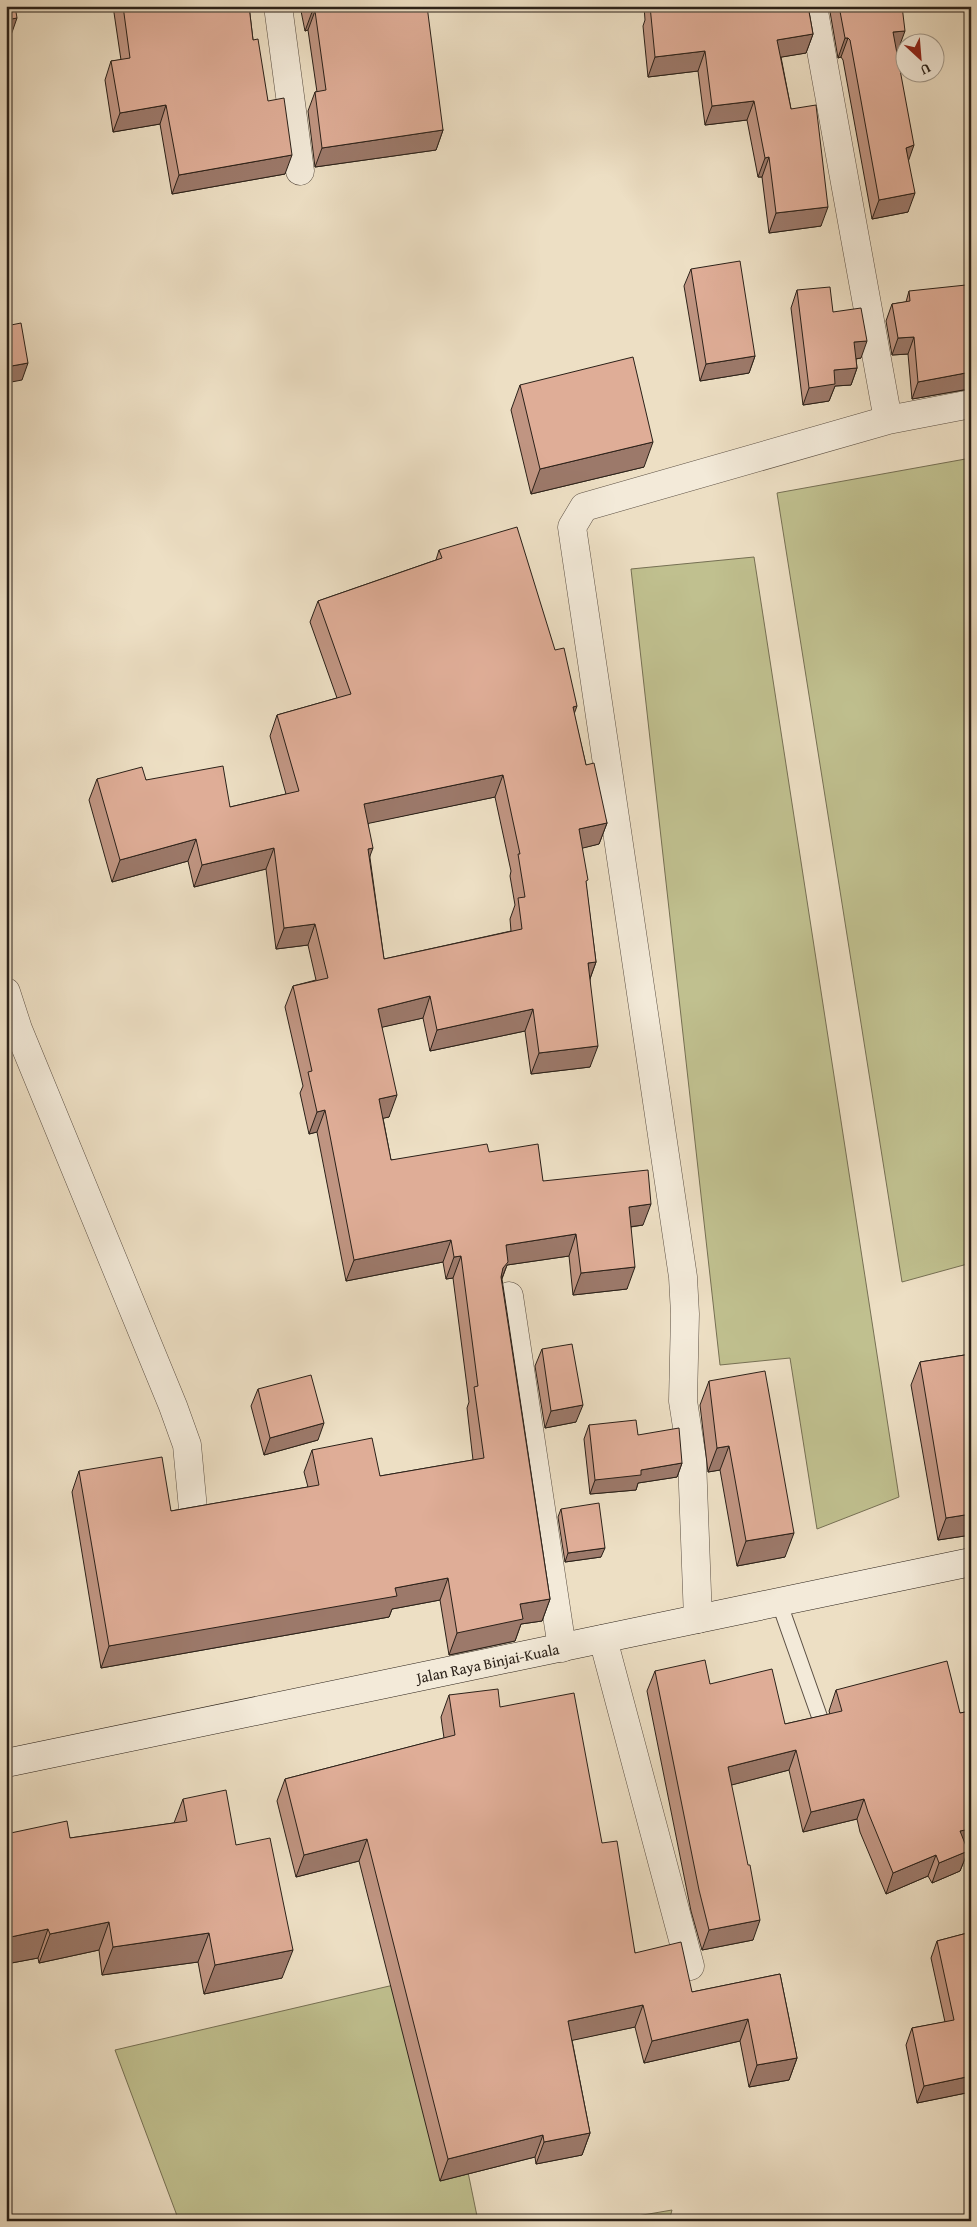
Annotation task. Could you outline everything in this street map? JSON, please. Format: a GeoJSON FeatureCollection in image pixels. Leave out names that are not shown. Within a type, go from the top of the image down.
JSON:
{"type":"FeatureCollection","features":[{"type":"Feature","properties":{"kind":"street"},"geometry":{"type":"LineString","coordinates":[[278,6],[300,171]]}},
{"type":"Feature","properties":{"kind":"street"},"geometry":{"type":"LineString","coordinates":[[814,6],[888,420]]}},
{"type":"Feature","properties":{"kind":"street"},"geometry":{"type":"LineString","coordinates":[[698,1619],[692,1460],[683,1400],[685,1314],[683,1277],[572,527],[584,506],[888,420],[971,404]]}},
{"type":"Feature","properties":{"kind":"street"},"geometry":{"type":"LineString","coordinates":[[6,992],[21,1038],[173,1406],[187,1445],[193,1509]]}},
{"type":"Feature","properties":{"kind":"street"},"geometry":{"type":"LineString","coordinates":[[509,1296],[562,1648]]}},
{"type":"Feature","properties":{"kind":"street","name":"Jalan Raya Binjai-Kuala"},"geometry":{"type":"LineString","coordinates":[[6,1763],[971,1562]]}},
{"type":"Feature","properties":{"kind":"street"},"geometry":{"type":"LineString","coordinates":[[603,1639],[690,1966]]}},
{"type":"Feature","properties":{"kind":"lane"},"geometry":{"type":"LineString","coordinates":[[779,1602],[821,1721]]}},
{"type":"Feature","properties":{"kind":"green space"},"geometry":{"type":"Polygon","coordinates":[[[971,458],[971,1263],[902,1282],[777,493],[971,458]]]}},
{"type":"Feature","properties":{"kind":"green space"},"geometry":{"type":"Polygon","coordinates":[[[754,557],[899,1497],[817,1529],[790,1358],[720,1365],[631,569],[754,557]]]}},
{"type":"Feature","properties":{"kind":"green space"},"geometry":{"type":"Polygon","coordinates":[[[428,1977],[478,2221],[179,2221],[115,2050],[428,1977]]]}},
{"type":"Feature","properties":{"kind":"green space"},"geometry":{"type":"Polygon","coordinates":[[[672,2210],[669,2221],[608,2221],[672,2210]]]}},
{"type":"Feature","properties":{"kind":"building"},"geometry":{"type":"Polygon","coordinates":[[[6,6],[15,6],[17,18],[6,20],[6,6]]]}},
{"type":"Feature","properties":{"kind":"building"},"geometry":{"type":"Polygon","coordinates":[[[123,6],[249,6],[253,40],[258,39],[268,101],[284,98],[292,155],[179,175],[166,105],[120,113],[111,61],[130,58],[123,6]]]}},
{"type":"Feature","properties":{"kind":"building"},"geometry":{"type":"Polygon","coordinates":[[[311,6],[392,6],[392,9],[427,6],[443,130],[322,148],[315,92],[326,90],[315,11],[312,12],[311,6]]]}},
{"type":"Feature","properties":{"kind":"building"},"geometry":{"type":"Polygon","coordinates":[[[650,6],[808,6],[813,34],[777,40],[791,109],[816,105],[828,207],[776,213],[769,157],[765,158],[754,101],[712,106],[705,51],[655,57],[650,6]]]}},
{"type":"Feature","properties":{"kind":"building"},"geometry":{"type":"Polygon","coordinates":[[[839,6],[902,6],[905,31],[893,32],[894,82],[902,82],[914,145],[906,148],[915,193],[879,200],[850,40],[845,38],[839,6]]]}},
{"type":"Feature","properties":{"kind":"building"},"geometry":{"type":"Polygon","coordinates":[[[740,261],[755,356],[706,364],[691,269],[740,261]]]}},
{"type":"Feature","properties":{"kind":"building"},"geometry":{"type":"Polygon","coordinates":[[[966,285],[971,331],[971,372],[918,382],[914,337],[898,338],[892,304],[910,301],[909,291],[966,285]]]}},
{"type":"Feature","properties":{"kind":"building"},"geometry":{"type":"Polygon","coordinates":[[[830,287],[833,312],[861,308],[867,341],[854,342],[857,368],[834,370],[835,384],[809,388],[797,290],[830,287]]]}},
{"type":"Feature","properties":{"kind":"building"},"geometry":{"type":"Polygon","coordinates":[[[21,323],[28,363],[6,367],[6,326],[21,323]]]}},
{"type":"Feature","properties":{"kind":"building"},"geometry":{"type":"Polygon","coordinates":[[[633,357],[653,442],[540,469],[520,385],[633,357]]]}},
{"type":"Feature","properties":{"kind":"building"},"geometry":{"type":"Polygon","coordinates":[[[517,527],[555,650],[564,648],[577,706],[573,707],[586,765],[594,763],[607,823],[579,829],[588,880],[586,881],[596,962],[588,963],[598,1046],[539,1053],[533,1009],[437,1030],[430,996],[378,1009],[397,1095],[379,1099],[391,1160],[487,1144],[489,1152],[538,1144],[543,1181],[648,1170],[651,1204],[629,1207],[635,1267],[581,1273],[576,1234],[506,1245],[508,1262],[503,1268],[501,1277],[550,1599],[520,1604],[523,1619],[457,1633],[448,1578],[395,1588],[397,1596],[109,1646],[79,1471],[162,1457],[171,1511],[319,1485],[312,1450],[372,1438],[380,1476],[484,1458],[474,1387],[478,1386],[461,1256],[454,1257],[451,1240],[354,1260],[325,1110],[317,1112],[308,1072],[312,1071],[293,986],[328,978],[315,924],[284,928],[274,848],[202,865],[196,839],[120,860],[97,779],[142,767],[146,780],[223,766],[230,807],[299,791],[277,715],[351,694],[318,601],[442,558],[439,550],[517,527]],[[503,775],[364,804],[373,848],[368,849],[384,959],[522,929],[518,898],[525,897],[518,854],[520,854],[503,775]]]}},
{"type":"Feature","properties":{"kind":"building"},"geometry":{"type":"Polygon","coordinates":[[[572,1344],[583,1405],[551,1411],[542,1349],[572,1344]]]}},
{"type":"Feature","properties":{"kind":"building"},"geometry":{"type":"Polygon","coordinates":[[[971,1354],[971,1514],[946,1518],[920,1362],[971,1354]]]}},
{"type":"Feature","properties":{"kind":"building"},"geometry":{"type":"Polygon","coordinates":[[[765,1371],[794,1533],[746,1541],[729,1446],[717,1448],[709,1381],[765,1371]]]}},
{"type":"Feature","properties":{"kind":"building"},"geometry":{"type":"Polygon","coordinates":[[[311,1375],[324,1423],[270,1438],[258,1389],[311,1375]]]}},
{"type":"Feature","properties":{"kind":"building"},"geometry":{"type":"Polygon","coordinates":[[[636,1420],[638,1435],[679,1428],[682,1463],[641,1470],[641,1475],[595,1480],[589,1425],[636,1420]]]}},
{"type":"Feature","properties":{"kind":"building"},"geometry":{"type":"Polygon","coordinates":[[[599,1503],[605,1548],[568,1553],[561,1509],[599,1503]]]}},
{"type":"Feature","properties":{"kind":"building"},"geometry":{"type":"Polygon","coordinates":[[[705,1660],[710,1684],[772,1669],[785,1724],[842,1711],[836,1690],[947,1661],[960,1713],[971,1711],[971,1829],[960,1831],[968,1851],[939,1863],[936,1855],[893,1873],[864,1799],[811,1812],[796,1750],[728,1767],[760,1920],[709,1930],[699,1890],[655,1671],[705,1660]]]}},
{"type":"Feature","properties":{"kind":"building"},"geometry":{"type":"Polygon","coordinates":[[[498,1689],[500,1707],[574,1693],[602,1843],[617,1841],[635,1953],[681,1942],[692,1992],[780,1974],[797,2058],[757,2065],[748,2019],[652,2041],[643,2005],[568,2021],[590,2133],[544,2142],[543,2135],[448,2159],[367,1839],[304,1855],[285,1779],[455,1735],[449,1695],[498,1689]]]}},
{"type":"Feature","properties":{"kind":"building"},"geometry":{"type":"Polygon","coordinates":[[[226,1790],[236,1845],[270,1838],[293,1950],[215,1965],[209,1933],[113,1947],[109,1922],[50,1934],[48,1929],[6,1938],[6,1834],[67,1821],[70,1838],[187,1821],[183,1799],[226,1790]]]}},
{"type":"Feature","properties":{"kind":"building"},"geometry":{"type":"Polygon","coordinates":[[[971,1932],[971,2076],[924,2086],[912,2028],[954,2020],[937,1941],[971,1932]]]}},
{"type":"Feature","properties":{"kind":"building"},"geometry":{"type":"Polygon","coordinates":[[[872,2216],[873,2221],[851,2221],[872,2216]]]}}]}
